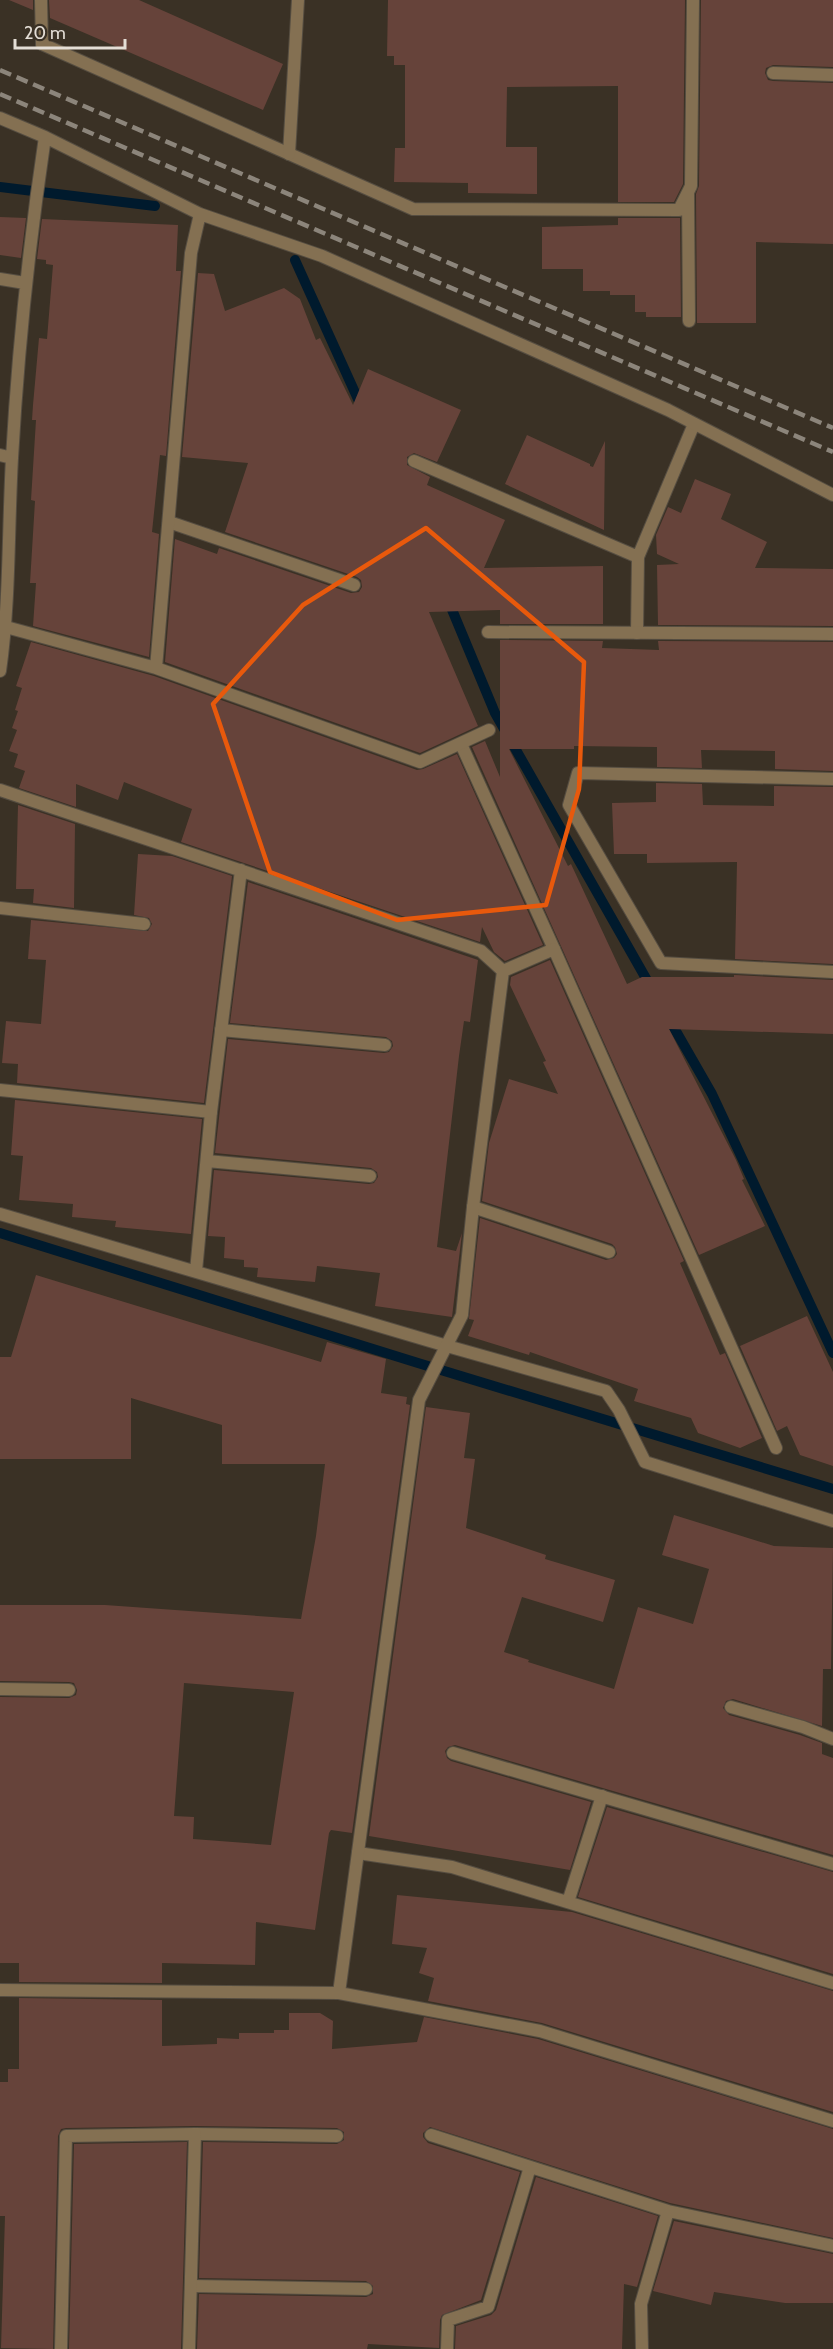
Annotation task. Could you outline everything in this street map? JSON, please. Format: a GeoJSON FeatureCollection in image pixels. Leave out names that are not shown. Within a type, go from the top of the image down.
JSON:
{"type":"FeatureCollection","features":[{"type":"Feature","properties":{"kind":"street"},"geometry":{"type":"LineString","coordinates":[[41,0],[42,44],[413,209],[679,210],[691,186],[693,0]]}},
{"type":"Feature","properties":{"kind":"street"},"geometry":{"type":"LineString","coordinates":[[289,154],[298,0]]}},
{"type":"Feature","properties":{"kind":"street"},"geometry":{"type":"LineString","coordinates":[[773,73],[833,75]]}},
{"type":"Feature","properties":{"kind":"street"},"geometry":{"type":"LineString","coordinates":[[0,118],[45,137],[200,214],[322,255],[694,424],[833,495]]}},
{"type":"Feature","properties":{"kind":"street"},"geometry":{"type":"LineString","coordinates":[[0,671],[6,627],[4,588],[6,456],[25,283],[45,137]]}},
{"type":"Feature","properties":{"kind":"street"},"geometry":{"type":"LineString","coordinates":[[688,191],[688,321]]}},
{"type":"Feature","properties":{"kind":"street"},"geometry":{"type":"LineString","coordinates":[[156,668],[191,253],[200,214]]}},
{"type":"Feature","properties":{"kind":"street"},"geometry":{"type":"LineString","coordinates":[[0,279],[25,283]]}},
{"type":"Feature","properties":{"kind":"street"},"geometry":{"type":"LineString","coordinates":[[637,633],[638,558],[694,424]]}},
{"type":"Feature","properties":{"kind":"street"},"geometry":{"type":"LineString","coordinates":[[414,461],[638,558]]}},
{"type":"Feature","properties":{"kind":"street"},"geometry":{"type":"LineString","coordinates":[[169,522],[354,585]]}},
{"type":"Feature","properties":{"kind":"street"},"geometry":{"type":"LineString","coordinates":[[6,627],[156,668],[420,762],[489,730]]}},
{"type":"Feature","properties":{"kind":"street"},"geometry":{"type":"LineString","coordinates":[[488,632],[833,634]]}},
{"type":"Feature","properties":{"kind":"street"},"geometry":{"type":"LineString","coordinates":[[461,744],[776,1448]]}},
{"type":"Feature","properties":{"kind":"street"},"geometry":{"type":"LineString","coordinates":[[833,779],[578,773],[569,805],[661,963],[833,972]]}},
{"type":"Feature","properties":{"kind":"street"},"geometry":{"type":"LineString","coordinates":[[0,790],[481,951],[503,971]]}},
{"type":"Feature","properties":{"kind":"street"},"geometry":{"type":"LineString","coordinates":[[196,1271],[211,1112],[241,870]]}},
{"type":"Feature","properties":{"kind":"street"},"geometry":{"type":"LineString","coordinates":[[0,909],[144,924]]}},
{"type":"Feature","properties":{"kind":"street"},"geometry":{"type":"LineString","coordinates":[[503,971],[554,949]]}},
{"type":"Feature","properties":{"kind":"street"},"geometry":{"type":"LineString","coordinates":[[339,1993],[419,1400],[462,1316],[473,1207],[503,971]]}},
{"type":"Feature","properties":{"kind":"street"},"geometry":{"type":"LineString","coordinates":[[221,1030],[385,1045]]}},
{"type":"Feature","properties":{"kind":"street"},"geometry":{"type":"LineString","coordinates":[[0,1090],[211,1112]]}},
{"type":"Feature","properties":{"kind":"street"},"geometry":{"type":"LineString","coordinates":[[207,1161],[370,1176]]}},
{"type":"Feature","properties":{"kind":"street"},"geometry":{"type":"LineString","coordinates":[[473,1207],[609,1252]]}},
{"type":"Feature","properties":{"kind":"street"},"geometry":{"type":"LineString","coordinates":[[0,1214],[606,1391],[619,1410],[645,1462],[833,1521]]}},
{"type":"Feature","properties":{"kind":"street"},"geometry":{"type":"LineString","coordinates":[[0,1689],[69,1690]]}},
{"type":"Feature","properties":{"kind":"street"},"geometry":{"type":"LineString","coordinates":[[732,1707],[803,1727],[833,1739]]}},
{"type":"Feature","properties":{"kind":"street"},"geometry":{"type":"LineString","coordinates":[[453,1753],[833,1864]]}},
{"type":"Feature","properties":{"kind":"street"},"geometry":{"type":"LineString","coordinates":[[567,1902],[602,1796]]}},
{"type":"Feature","properties":{"kind":"street"},"geometry":{"type":"LineString","coordinates":[[358,1853],[452,1867],[833,1983]]}},
{"type":"Feature","properties":{"kind":"street"},"geometry":{"type":"LineString","coordinates":[[0,1990],[339,1993],[540,2031],[833,2121]]}},
{"type":"Feature","properties":{"kind":"street"},"geometry":{"type":"LineString","coordinates":[[189,2349],[195,2134]]}},
{"type":"Feature","properties":{"kind":"street"},"geometry":{"type":"LineString","coordinates":[[61,2349],[66,2136],[195,2134],[337,2136]]}},
{"type":"Feature","properties":{"kind":"street"},"geometry":{"type":"LineString","coordinates":[[431,2135],[668,2211],[833,2246]]}},
{"type":"Feature","properties":{"kind":"street"},"geometry":{"type":"LineString","coordinates":[[447,2349],[448,2320],[488,2307],[530,2167]]}},
{"type":"Feature","properties":{"kind":"street"},"geometry":{"type":"LineString","coordinates":[[642,2349],[641,2304],[668,2211]]}},
{"type":"Feature","properties":{"kind":"street"},"geometry":{"type":"LineString","coordinates":[[190,2286],[366,2289]]}},
{"type":"Feature","properties":{"kind":"highlighted area"},"geometry":{"type":"Polygon","coordinates":[[[426,528],[584,662],[579,789],[546,905],[397,920],[270,872],[213,704],[303,605],[426,528]]]}},
{"type":"Feature","properties":{"kind":"building"},"geometry":{"type":"Polygon","coordinates":[[[9,0],[33,0],[33,10],[9,0]]]}},
{"type":"Feature","properties":{"kind":"building"},"geometry":{"type":"Polygon","coordinates":[[[49,0],[139,0],[283,64],[263,110],[50,18],[49,0]]]}},
{"type":"Feature","properties":{"kind":"building"},"geometry":{"type":"Polygon","coordinates":[[[388,0],[685,0],[683,184],[674,202],[618,202],[618,86],[507,87],[506,147],[537,147],[537,194],[468,193],[468,183],[394,182],[395,148],[405,148],[405,65],[394,65],[394,56],[387,56],[388,0]]]}},
{"type":"Feature","properties":{"kind":"building"},"geometry":{"type":"Polygon","coordinates":[[[701,0],[833,0],[833,67],[773,65],[766,68],[765,73],[768,80],[773,81],[833,83],[833,244],[756,242],[756,323],[697,323],[696,194],[699,186],[701,0]]]}},
{"type":"Feature","properties":{"kind":"building"},"geometry":{"type":"Polygon","coordinates":[[[0,217],[26,218],[21,258],[0,255],[0,217]]]}},
{"type":"Feature","properties":{"kind":"building"},"geometry":{"type":"Polygon","coordinates":[[[618,218],[680,218],[681,317],[646,317],[646,312],[635,312],[635,295],[610,295],[610,291],[583,291],[583,269],[542,269],[542,227],[618,225],[618,218]]]}},
{"type":"Feature","properties":{"kind":"building"},"geometry":{"type":"Polygon","coordinates":[[[42,219],[178,225],[176,271],[181,271],[166,456],[160,455],[152,532],[159,534],[149,657],[33,626],[36,583],[30,583],[35,501],[31,500],[36,420],[32,420],[39,338],[47,339],[53,265],[46,264],[46,260],[37,259],[42,219]]]}},
{"type":"Feature","properties":{"kind":"building"},"geometry":{"type":"Polygon","coordinates":[[[198,273],[214,274],[225,311],[284,288],[300,299],[316,340],[320,338],[353,405],[368,369],[461,410],[437,462],[414,453],[407,457],[407,465],[430,477],[427,485],[505,520],[484,568],[603,566],[603,624],[500,624],[500,610],[429,612],[478,726],[420,753],[165,662],[175,539],[217,554],[219,548],[351,593],[359,592],[362,587],[361,580],[357,577],[225,532],[248,463],[182,457],[198,273]]]}},
{"type":"Feature","properties":{"kind":"building"},"geometry":{"type":"Polygon","coordinates":[[[527,435],[593,467],[605,441],[604,530],[505,484],[527,435]]]}},
{"type":"Feature","properties":{"kind":"building"},"geometry":{"type":"Polygon","coordinates":[[[695,479],[731,494],[721,519],[767,542],[755,568],[833,569],[833,626],[658,625],[657,565],[679,564],[657,554],[656,535],[668,507],[681,513],[695,479]]]}},
{"type":"Feature","properties":{"kind":"building"},"geometry":{"type":"Polygon","coordinates":[[[500,640],[603,641],[602,648],[659,650],[658,641],[833,642],[833,771],[775,769],[775,751],[701,750],[702,768],[657,767],[657,747],[574,746],[574,749],[509,749],[568,866],[571,864],[627,984],[642,977],[734,977],[734,975],[833,980],[833,1034],[669,1029],[736,1160],[744,1179],[742,1180],[765,1226],[699,1255],[472,747],[485,741],[500,777],[500,640]]]}},
{"type":"Feature","properties":{"kind":"building"},"geometry":{"type":"Polygon","coordinates":[[[31,642],[154,676],[417,770],[457,754],[543,945],[505,961],[494,952],[482,927],[480,942],[181,842],[192,809],[124,782],[118,800],[76,784],[76,807],[19,788],[25,771],[14,767],[18,754],[9,751],[17,730],[12,728],[22,688],[16,686],[31,642]]]}},
{"type":"Feature","properties":{"kind":"building"},"geometry":{"type":"Polygon","coordinates":[[[656,783],[702,784],[703,805],[774,806],[774,786],[833,787],[833,964],[735,959],[737,862],[647,863],[647,854],[614,854],[612,803],[656,802],[656,783]]]}},
{"type":"Feature","properties":{"kind":"building"},"geometry":{"type":"Polygon","coordinates":[[[18,805],[75,824],[74,908],[33,903],[34,889],[16,889],[18,805]]]}},
{"type":"Feature","properties":{"kind":"building"},"geometry":{"type":"Polygon","coordinates":[[[138,854],[172,856],[232,876],[204,1103],[17,1083],[18,1064],[2,1063],[6,1021],[41,1024],[46,960],[28,959],[31,920],[148,931],[152,924],[149,918],[134,915],[138,854]]]}},
{"type":"Feature","properties":{"kind":"building"},"geometry":{"type":"Polygon","coordinates":[[[248,882],[478,960],[470,1022],[464,1021],[459,1056],[437,1247],[456,1251],[462,1233],[452,1317],[375,1306],[380,1273],[317,1266],[315,1282],[257,1277],[258,1268],[244,1267],[244,1260],[224,1258],[225,1237],[208,1236],[214,1170],[369,1184],[374,1183],[378,1177],[377,1172],[371,1168],[215,1153],[228,1039],[384,1053],[389,1052],[393,1046],[392,1041],[386,1037],[230,1023],[248,882]]]}},
{"type":"Feature","properties":{"kind":"building"},"geometry":{"type":"Polygon","coordinates":[[[550,960],[684,1261],[680,1263],[720,1355],[725,1353],[762,1438],[740,1448],[698,1433],[691,1418],[634,1401],[638,1389],[530,1352],[529,1355],[468,1336],[474,1320],[469,1319],[480,1218],[606,1260],[614,1258],[617,1254],[612,1244],[482,1201],[489,1143],[509,1079],[558,1094],[543,1062],[546,1061],[510,985],[511,977],[550,960]]]}},
{"type":"Feature","properties":{"kind":"building"},"geometry":{"type":"Polygon","coordinates":[[[15,1100],[202,1119],[191,1234],[115,1227],[116,1221],[72,1217],[73,1204],[19,1200],[23,1156],[11,1155],[15,1100]]]}},
{"type":"Feature","properties":{"kind":"building"},"geometry":{"type":"Polygon","coordinates":[[[36,1275],[321,1362],[327,1342],[386,1359],[381,1393],[407,1397],[406,1404],[410,1405],[352,1833],[331,1830],[329,1833],[315,1930],[256,1922],[255,1965],[162,1963],[162,1983],[19,1982],[19,1963],[0,1963],[0,1697],[69,1698],[76,1695],[77,1690],[74,1683],[69,1682],[0,1681],[0,1605],[105,1605],[301,1619],[316,1536],[325,1464],[222,1464],[222,1425],[131,1398],[131,1459],[0,1459],[0,1357],[11,1357],[36,1275]],[[184,1683],[174,1816],[194,1817],[193,1839],[271,1845],[294,1692],[184,1683]]]}},
{"type":"Feature","properties":{"kind":"building"},"geometry":{"type":"Polygon","coordinates":[[[807,1316],[833,1372],[833,1466],[800,1455],[787,1426],[777,1431],[740,1346],[807,1316]]]}},
{"type":"Feature","properties":{"kind":"building"},"geometry":{"type":"Polygon","coordinates":[[[426,1407],[470,1413],[464,1458],[475,1459],[466,1528],[546,1555],[545,1559],[615,1580],[603,1622],[522,1597],[504,1652],[529,1660],[528,1662],[614,1689],[638,1607],[693,1624],[709,1569],[662,1555],[674,1515],[774,1546],[833,1548],[831,1669],[823,1669],[822,1726],[733,1699],[726,1701],[723,1708],[729,1715],[822,1743],[822,1754],[833,1758],[833,1855],[455,1745],[448,1747],[445,1751],[447,1758],[451,1761],[591,1802],[570,1870],[369,1836],[426,1407]]]}},
{"type":"Feature","properties":{"kind":"building"},"geometry":{"type":"Polygon","coordinates":[[[607,1807],[833,1872],[833,1974],[578,1897],[607,1807]]]}},
{"type":"Feature","properties":{"kind":"building"},"geometry":{"type":"Polygon","coordinates":[[[397,1895],[572,1912],[833,1991],[833,2112],[542,2023],[428,2001],[434,1978],[419,1973],[427,1948],[392,1944],[397,1895]]]}},
{"type":"Feature","properties":{"kind":"building"},"geometry":{"type":"Polygon","coordinates":[[[19,1998],[162,2000],[162,2046],[217,2044],[217,2038],[239,2039],[239,2033],[274,2033],[274,2030],[289,2030],[289,2013],[320,2013],[333,2021],[332,2049],[417,2042],[424,2017],[538,2039],[833,2129],[833,2238],[670,2203],[430,2127],[423,2133],[428,2143],[520,2172],[481,2300],[442,2315],[439,2348],[368,2344],[367,2349],[197,2349],[199,2294],[366,2297],[373,2294],[373,2286],[366,2281],[199,2278],[203,2142],[337,2144],[344,2140],[344,2132],[337,2128],[195,2126],[66,2128],[61,2129],[58,2136],[53,2349],[1,2348],[5,2216],[0,2216],[0,2082],[8,2082],[8,2069],[19,2069],[19,1998]]]}},
{"type":"Feature","properties":{"kind":"building"},"geometry":{"type":"Polygon","coordinates":[[[187,2142],[181,2349],[69,2349],[74,2144],[187,2142]]]}},
{"type":"Feature","properties":{"kind":"building"},"geometry":{"type":"Polygon","coordinates":[[[536,2177],[658,2216],[637,2287],[624,2284],[622,2349],[455,2349],[456,2326],[491,2315],[496,2310],[536,2177]]]}},
{"type":"Feature","properties":{"kind":"building"},"geometry":{"type":"Polygon","coordinates":[[[674,2221],[833,2254],[833,2303],[785,2303],[714,2292],[711,2305],[653,2291],[674,2221]]]}},
{"type":"Feature","properties":{"kind":"waterway"},"geometry":{"type":"LineString","coordinates":[[0,187],[155,206]]}},
{"type":"Feature","properties":{"kind":"waterway"},"geometry":{"type":"LineString","coordinates":[[295,260],[362,408]]}},
{"type":"Feature","properties":{"kind":"waterway"},"geometry":{"type":"LineString","coordinates":[[448,600],[495,713],[652,989]]}},
{"type":"Feature","properties":{"kind":"waterway"},"geometry":{"type":"LineString","coordinates":[[669,1019],[712,1094],[833,1353]]}},
{"type":"Feature","properties":{"kind":"waterway"},"geometry":{"type":"LineString","coordinates":[[0,1233],[833,1489]]}},
{"type":"Feature","properties":{"kind":"railway"},"geometry":{"type":"LineString","coordinates":[[0,70],[833,428]]}},
{"type":"Feature","properties":{"kind":"railway"},"geometry":{"type":"LineString","coordinates":[[0,94],[833,452]]}}]}
